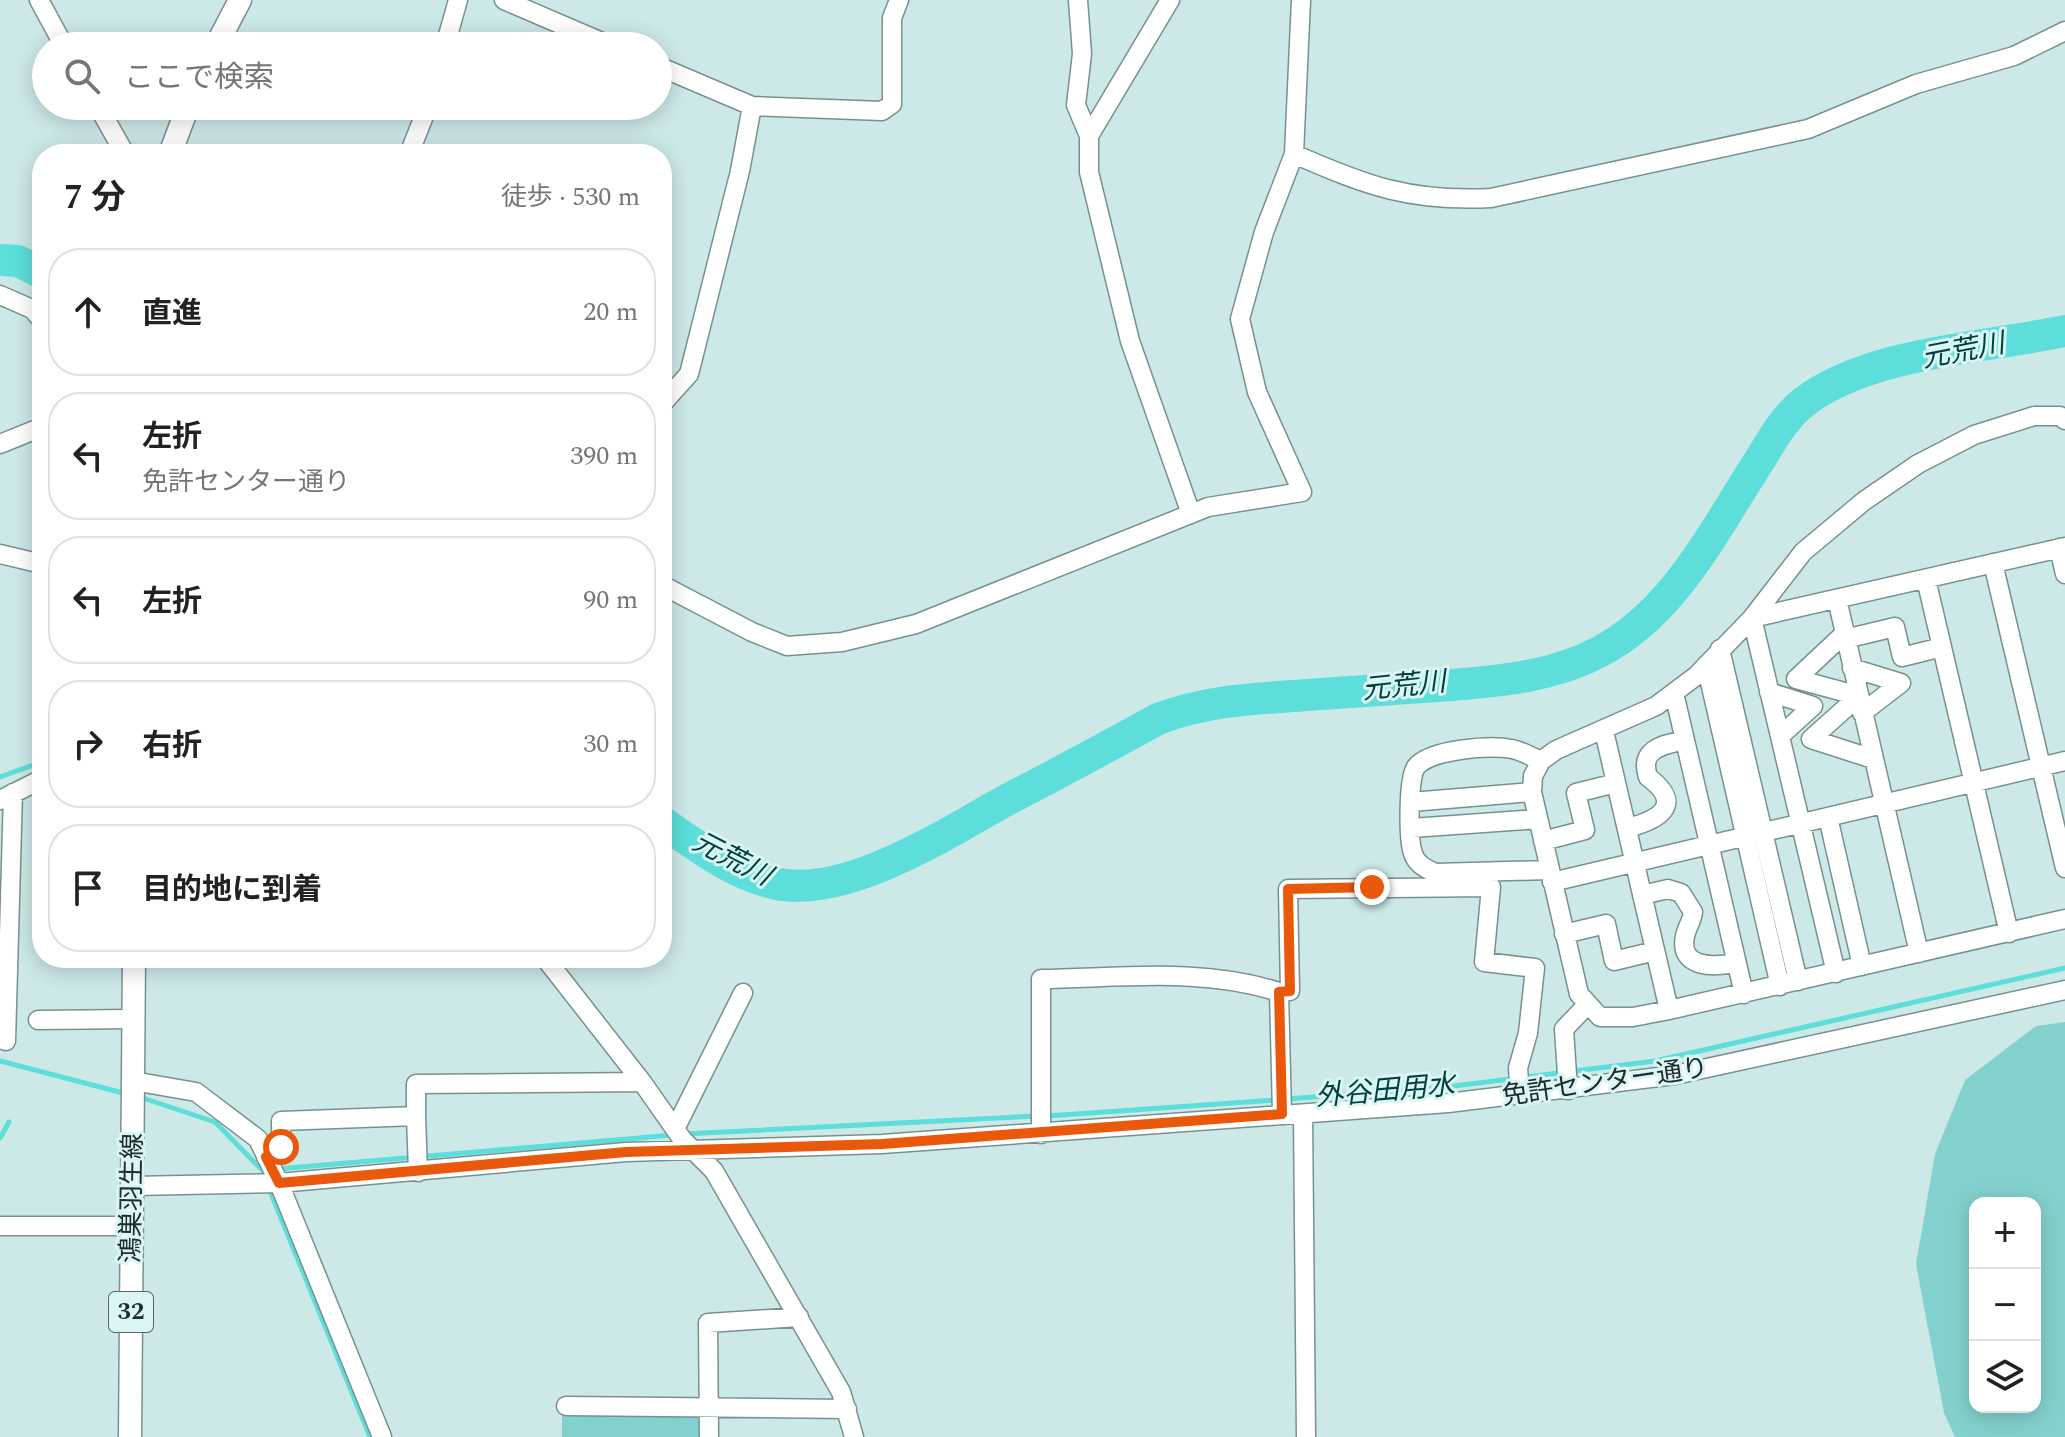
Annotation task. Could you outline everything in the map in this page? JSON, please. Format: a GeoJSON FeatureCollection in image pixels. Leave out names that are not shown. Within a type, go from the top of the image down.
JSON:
{"type":"FeatureCollection","features":[{"type":"Feature","properties":{"kind":"main road"},"geometry":{"type":"LineString","coordinates":[[223,32],[240,0]]}},
{"type":"Feature","properties":{"kind":"main road"},"geometry":{"type":"LineString","coordinates":[[174,144],[183,120]]}},
{"type":"Feature","properties":{"kind":"main road","name":"鴻巣羽生線"},"geometry":{"type":"LineString","coordinates":[[130,1437],[134,968]]}},
{"type":"Feature","properties":{"kind":"street"},"geometry":{"type":"LineString","coordinates":[[39,0],[56,32]]}},
{"type":"Feature","properties":{"kind":"street"},"geometry":{"type":"LineString","coordinates":[[449,32],[458,0]]}},
{"type":"Feature","properties":{"kind":"street"},"geometry":{"type":"LineString","coordinates":[[504,0],[578,32]]}},
{"type":"Feature","properties":{"kind":"street"},"geometry":{"type":"LineString","coordinates":[[672,72],[752,106],[882,111],[892,104],[892,18],[899,0]]}},
{"type":"Feature","properties":{"kind":"street"},"geometry":{"type":"LineString","coordinates":[[1078,0],[1082,54],[1076,105],[1089,136],[1089,172],[1130,341],[1191,514]]}},
{"type":"Feature","properties":{"kind":"street"},"geometry":{"type":"LineString","coordinates":[[1089,136],[1116,85],[1170,0]]}},
{"type":"Feature","properties":{"kind":"street"},"geometry":{"type":"LineString","coordinates":[[672,590],[752,632],[787,646],[842,642],[916,624],[1208,507],[1302,492],[1257,392],[1240,319],[1264,232],[1294,154],[1301,0]]}},
{"type":"Feature","properties":{"kind":"street"},"geometry":{"type":"LineString","coordinates":[[1294,154],[1357,181],[1405,196],[1446,200],[1491,198],[1808,129],[1916,84],[2014,56],[2065,31]]}},
{"type":"Feature","properties":{"kind":"street"},"geometry":{"type":"LineString","coordinates":[[672,393],[689,374],[740,171],[752,106]]}},
{"type":"Feature","properties":{"kind":"street"},"geometry":{"type":"LineString","coordinates":[[106,120],[119,144]]}},
{"type":"Feature","properties":{"kind":"street"},"geometry":{"type":"LineString","coordinates":[[413,144],[422,120]]}},
{"type":"Feature","properties":{"kind":"street"},"geometry":{"type":"LineString","coordinates":[[0,295],[32,309]]}},
{"type":"Feature","properties":{"kind":"street"},"geometry":{"type":"LineString","coordinates":[[2065,420],[2060,416],[2034,416],[1974,435],[1918,464],[1864,501],[1803,552],[1752,618],[1706,665],[1656,706],[1556,750],[1541,761],[1533,776],[1532,792],[1579,994],[1586,1006],[1600,1017],[1612,1019],[1669,1010],[2065,919]]}},
{"type":"Feature","properties":{"kind":"street"},"geometry":{"type":"LineString","coordinates":[[0,444],[32,431]]}},
{"type":"Feature","properties":{"kind":"street"},"geometry":{"type":"LineString","coordinates":[[0,536],[6,555],[32,562]]}},
{"type":"Feature","properties":{"kind":"street"},"geometry":{"type":"LineString","coordinates":[[1752,618],[2062,548],[2065,574]]}},
{"type":"Feature","properties":{"kind":"street"},"geometry":{"type":"LineString","coordinates":[[1993,563],[2065,868]]}},
{"type":"Feature","properties":{"kind":"street"},"geometry":{"type":"LineString","coordinates":[[1926,579],[2009,933]]}},
{"type":"Feature","properties":{"kind":"street"},"geometry":{"type":"LineString","coordinates":[[1837,599],[1919,953]]}},
{"type":"Feature","properties":{"kind":"street"},"geometry":{"type":"LineString","coordinates":[[1752,618],[1836,973]]}},
{"type":"Feature","properties":{"kind":"street"},"geometry":{"type":"LineString","coordinates":[[1860,704],[1796,679],[1845,636],[1895,627],[1902,657],[1942,647]]}},
{"type":"Feature","properties":{"kind":"street"},"geometry":{"type":"LineString","coordinates":[[1720,649],[1754,834]]}},
{"type":"Feature","properties":{"kind":"street"},"geometry":{"type":"LineString","coordinates":[[1706,665],[1754,834],[1789,983]]}},
{"type":"Feature","properties":{"kind":"street"},"geometry":{"type":"LineString","coordinates":[[1852,668],[1901,683],[1860,704],[1811,739],[1873,759]]}},
{"type":"Feature","properties":{"kind":"street"},"geometry":{"type":"LineString","coordinates":[[1769,692],[1813,706],[1780,736]]}},
{"type":"Feature","properties":{"kind":"street"},"geometry":{"type":"LineString","coordinates":[[1674,693],[1744,994]]}},
{"type":"Feature","properties":{"kind":"street"},"geometry":{"type":"LineString","coordinates":[[1604,731],[1669,1010]]}},
{"type":"Feature","properties":{"kind":"street"},"geometry":{"type":"LineString","coordinates":[[1627,828],[1655,820],[1663,814],[1666,802],[1664,791],[1648,777],[1647,757],[1652,749],[1685,740]]}},
{"type":"Feature","properties":{"kind":"street"},"geometry":{"type":"LineString","coordinates":[[1541,761],[1511,749],[1457,750],[1430,756],[1417,765],[1410,777],[1412,852],[1421,866],[1435,873],[1551,876],[1635,863],[2065,761]]}},
{"type":"Feature","properties":{"kind":"street"},"geometry":{"type":"LineString","coordinates":[[1543,841],[1585,830],[1576,793],[1616,783]]}},
{"type":"Feature","properties":{"kind":"street"},"geometry":{"type":"LineString","coordinates":[[0,1039],[6,1041],[6,796],[32,784]]}},
{"type":"Feature","properties":{"kind":"street"},"geometry":{"type":"LineString","coordinates":[[1411,802],[1532,792]]}},
{"type":"Feature","properties":{"kind":"street"},"geometry":{"type":"LineString","coordinates":[[1828,817],[1862,966]]}},
{"type":"Feature","properties":{"kind":"street"},"geometry":{"type":"LineString","coordinates":[[1412,828],[1538,819]]}},
{"type":"Feature","properties":{"kind":"street"},"geometry":{"type":"LineString","coordinates":[[1041,1134],[1041,979],[1204,976],[1249,982],[1279,992],[1290,991],[1288,889],[1491,887],[1484,962],[1535,968],[1528,1033],[1518,1068],[1520,1094]]}},
{"type":"Feature","properties":{"kind":"street"},"geometry":{"type":"LineString","coordinates":[[1642,895],[1668,889],[1681,893],[1693,912],[1685,934],[1685,948],[1691,959],[1712,967],[1735,963]]}},
{"type":"Feature","properties":{"kind":"street"},"geometry":{"type":"LineString","coordinates":[[1564,934],[1606,924],[1614,961],[1655,951]]}},
{"type":"Feature","properties":{"kind":"street"},"geometry":{"type":"LineString","coordinates":[[553,968],[676,1127],[682,1139],[714,1171],[799,1317],[847,1409],[854,1437]]}},
{"type":"Feature","properties":{"kind":"street","name":"免許センター通り"},"geometry":{"type":"LineString","coordinates":[[133,1186],[279,1183],[695,1149],[882,1144],[1041,1134],[1568,1090],[1689,1072],[2065,990]]}},
{"type":"Feature","properties":{"kind":"street"},"geometry":{"type":"LineString","coordinates":[[1279,992],[1282,1114]]}},
{"type":"Feature","properties":{"kind":"street"},"geometry":{"type":"LineString","coordinates":[[676,1127],[743,993]]}},
{"type":"Feature","properties":{"kind":"street"},"geometry":{"type":"LineString","coordinates":[[1568,1090],[1564,1029],[1586,1006]]}},
{"type":"Feature","properties":{"kind":"street"},"geometry":{"type":"LineString","coordinates":[[38,1020],[134,1019]]}},
{"type":"Feature","properties":{"kind":"street"},"geometry":{"type":"LineString","coordinates":[[133,1081],[196,1092],[249,1130],[279,1183],[382,1437]]}},
{"type":"Feature","properties":{"kind":"street"},"geometry":{"type":"LineString","coordinates":[[418,1172],[416,1084],[642,1082]]}},
{"type":"Feature","properties":{"kind":"street"},"geometry":{"type":"LineString","coordinates":[[1303,1114],[1306,1437]]}},
{"type":"Feature","properties":{"kind":"street"},"geometry":{"type":"LineString","coordinates":[[266,1157],[281,1147],[281,1121],[416,1116]]}},
{"type":"Feature","properties":{"kind":"street"},"geometry":{"type":"LineString","coordinates":[[0,1226],[132,1226]]}},
{"type":"Feature","properties":{"kind":"street"},"geometry":{"type":"LineString","coordinates":[[709,1437],[708,1323],[799,1317]]}},
{"type":"Feature","properties":{"kind":"street"},"geometry":{"type":"LineString","coordinates":[[566,1406],[847,1409]]}},
{"type":"Feature","properties":{"kind":"shaded area"},"geometry":{"type":"Polygon","coordinates":[[[2065,1022],[2065,1437],[1955,1437],[1944,1413],[1916,1264],[1935,1154],[1965,1080],[2036,1026],[2065,1022]]]}},
{"type":"Feature","properties":{"kind":"shaded area"},"geometry":{"type":"Polygon","coordinates":[[[562,1406],[709,1408],[709,1437],[562,1437],[562,1406]]]}},
{"type":"Feature","properties":{"kind":"waterway","name":"元荒川"},"geometry":{"type":"LineString","coordinates":[[0,260],[18,261],[32,268]]}},
{"type":"Feature","properties":{"kind":"waterway","name":"元荒川"},"geometry":{"type":"LineString","coordinates":[[672,829],[715,858],[758,879],[801,886],[831,882],[861,874],[923,847],[1158,719],[1176,713],[1250,699],[1490,682],[1564,667],[1599,652],[1625,636],[1669,595],[1705,546],[1776,433],[1804,402],[1831,385],[1894,362],[2065,331]]}},
{"type":"Feature","properties":{"kind":"waterway"},"geometry":{"type":"LineString","coordinates":[[0,777],[32,766]]}},
{"type":"Feature","properties":{"kind":"waterway","name":"外谷田用水"},"geometry":{"type":"LineString","coordinates":[[1286,1099],[1438,1088],[1655,1061],[2065,968]]}},
{"type":"Feature","properties":{"kind":"waterway"},"geometry":{"type":"LineString","coordinates":[[0,1061],[127,1094]]}},
{"type":"Feature","properties":{"kind":"waterway"},"geometry":{"type":"LineString","coordinates":[[140,1097],[215,1122],[264,1172]]}},
{"type":"Feature","properties":{"kind":"waterway","name":"外谷田用水"},"geometry":{"type":"LineString","coordinates":[[1047,1116],[1276,1100]]}},
{"type":"Feature","properties":{"kind":"waterway","name":"外谷田用水"},"geometry":{"type":"LineString","coordinates":[[683,1134],[1037,1116]]}},
{"type":"Feature","properties":{"kind":"waterway"},"geometry":{"type":"LineString","coordinates":[[0,1138],[9,1122]]}},
{"type":"Feature","properties":{"kind":"waterway","name":"外谷田用水"},"geometry":{"type":"LineString","coordinates":[[277,1169],[673,1135]]}},
{"type":"Feature","properties":{"kind":"waterway"},"geometry":{"type":"LineString","coordinates":[[268,1186],[370,1437]]}},
{"type":"Feature","properties":{"kind":"route"},"geometry":{"type":"LineString","coordinates":[[281,1147],[266,1157],[279,1183],[626,1152],[882,1144],[1282,1114],[1279,992],[1290,991],[1288,889],[1372,887]]}}]}
